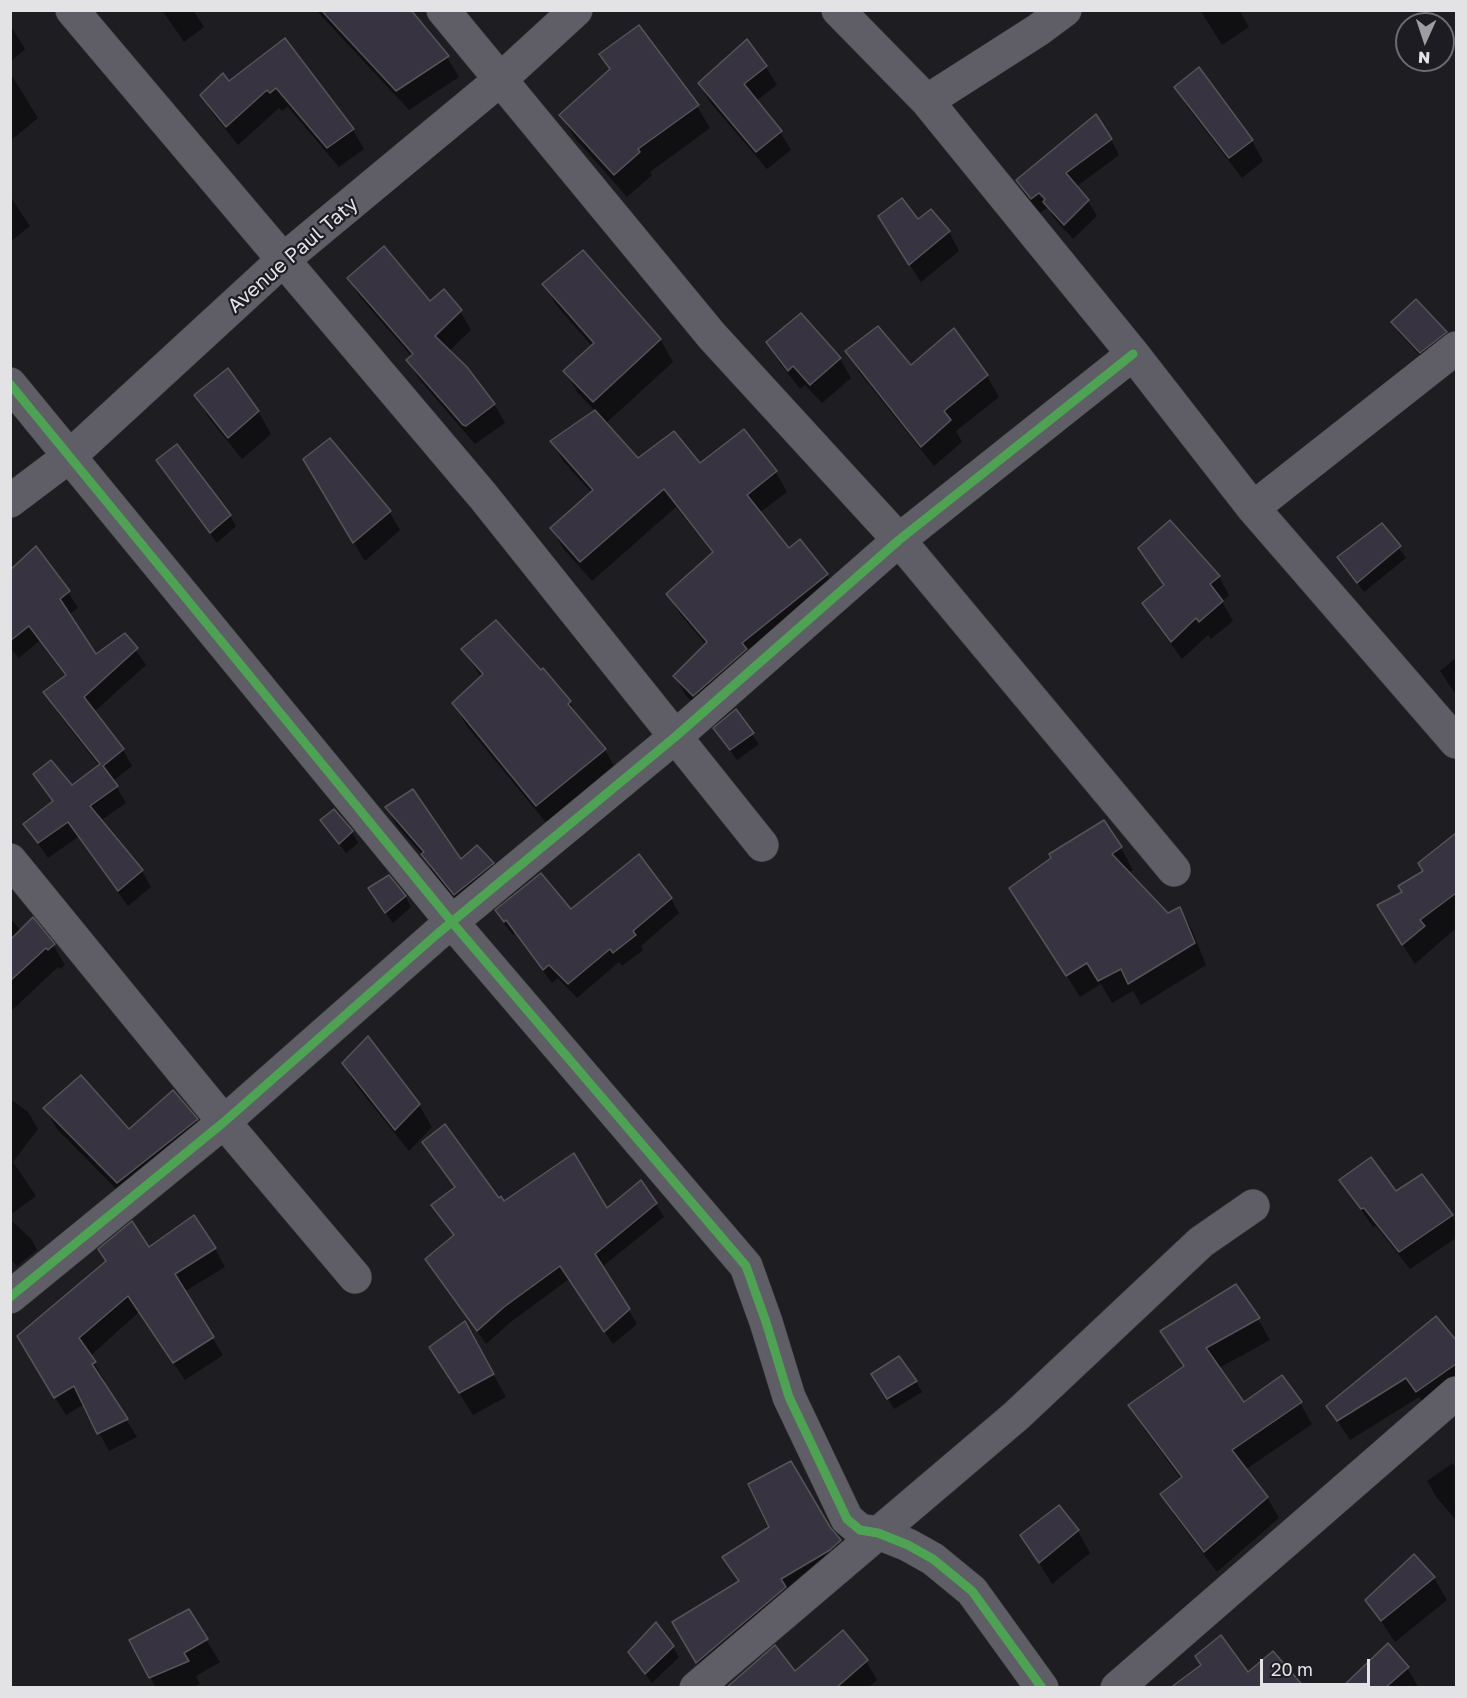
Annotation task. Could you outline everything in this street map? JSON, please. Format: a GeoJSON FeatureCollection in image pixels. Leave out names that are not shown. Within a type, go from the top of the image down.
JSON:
{"type":"FeatureCollection","features":[{"type":"Feature","properties":{"kind":"street"},"geometry":{"type":"LineString","coordinates":[[72,10],[483,496],[762,845]]}},
{"type":"Feature","properties":{"kind":"street"},"geometry":{"type":"LineString","coordinates":[[443,10],[712,336],[899,540],[1174,870]]}},
{"type":"Feature","properties":{"kind":"street","name":"Avenue Paul Taty"},"geometry":{"type":"LineString","coordinates":[[10,501],[71,455],[284,260],[501,79],[576,10]]}},
{"type":"Feature","properties":{"kind":"street"},"geometry":{"type":"LineString","coordinates":[[838,10],[927,101],[1133,354],[1253,508],[1456,742]]}},
{"type":"Feature","properties":{"kind":"street"},"geometry":{"type":"LineString","coordinates":[[927,101],[1038,30],[1065,10]]}},
{"type":"Feature","properties":{"kind":"street"},"geometry":{"type":"LineString","coordinates":[[1253,508],[1456,348]]}},
{"type":"Feature","properties":{"kind":"street"},"geometry":{"type":"LineString","coordinates":[[13,1290],[224,1122],[451,921],[675,737],[899,540],[1133,354]]}},
{"type":"Feature","properties":{"kind":"street"},"geometry":{"type":"LineString","coordinates":[[10,384],[71,455],[451,921],[746,1266],[789,1397],[847,1519],[860,1530],[878,1533],[908,1545],[933,1559],[972,1591],[1042,1688]]}},
{"type":"Feature","properties":{"kind":"street"},"geometry":{"type":"LineString","coordinates":[[10,860],[224,1122],[355,1277]]}},
{"type":"Feature","properties":{"kind":"street"},"geometry":{"type":"LineString","coordinates":[[696,1688],[1016,1416],[1201,1242],[1253,1206]]}},
{"type":"Feature","properties":{"kind":"street"},"geometry":{"type":"LineString","coordinates":[[1117,1688],[1456,1393]]}},
{"type":"Feature","properties":{"kind":"building"},"geometry":{"type":"Polygon","coordinates":[[[321,10],[411,10],[449,56],[396,91],[321,10]]]}},
{"type":"Feature","properties":{"kind":"building"},"geometry":{"type":"Polygon","coordinates":[[[639,25],[699,105],[638,149],[640,152],[614,175],[559,115],[610,69],[599,54],[639,25]]]}},
{"type":"Feature","properties":{"kind":"building"},"geometry":{"type":"Polygon","coordinates":[[[285,38],[354,129],[327,148],[276,88],[270,93],[267,90],[226,127],[200,95],[223,73],[229,81],[285,38]]]}},
{"type":"Feature","properties":{"kind":"building"},"geometry":{"type":"Polygon","coordinates":[[[747,39],[767,66],[744,84],[782,131],[756,152],[698,83],[747,39]]]}},
{"type":"Feature","properties":{"kind":"building"},"geometry":{"type":"Polygon","coordinates":[[[1199,67],[1253,140],[1229,158],[1174,87],[1199,67]]]}},
{"type":"Feature","properties":{"kind":"building"},"geometry":{"type":"Polygon","coordinates":[[[1096,114],[1112,139],[1066,173],[1089,200],[1064,225],[1043,202],[1045,199],[1039,193],[1031,199],[1016,180],[1096,114]]]}},
{"type":"Feature","properties":{"kind":"building"},"geometry":{"type":"Polygon","coordinates":[[[902,198],[918,219],[931,209],[950,231],[909,265],[878,216],[902,198]]]}},
{"type":"Feature","properties":{"kind":"building"},"geometry":{"type":"Polygon","coordinates":[[[384,246],[430,301],[444,289],[462,310],[435,336],[467,367],[495,404],[466,426],[406,360],[413,354],[347,278],[384,246]]]}},
{"type":"Feature","properties":{"kind":"building"},"geometry":{"type":"Polygon","coordinates":[[[583,250],[661,339],[593,402],[563,371],[594,343],[542,284],[583,250]]]}},
{"type":"Feature","properties":{"kind":"building"},"geometry":{"type":"Polygon","coordinates":[[[1416,299],[1447,332],[1420,353],[1391,322],[1416,299]]]}},
{"type":"Feature","properties":{"kind":"building"},"geometry":{"type":"Polygon","coordinates":[[[801,313],[841,358],[810,385],[793,366],[788,371],[766,342],[801,313]]]}},
{"type":"Feature","properties":{"kind":"building"},"geometry":{"type":"Polygon","coordinates":[[[878,326],[911,365],[954,328],[988,375],[944,411],[951,420],[921,447],[845,351],[878,326]]]}},
{"type":"Feature","properties":{"kind":"building"},"geometry":{"type":"Polygon","coordinates":[[[228,368],[259,411],[228,438],[194,395],[228,368]]]}},
{"type":"Feature","properties":{"kind":"building"},"geometry":{"type":"Polygon","coordinates":[[[595,410],[638,458],[674,431],[700,463],[744,429],[777,471],[747,495],[789,548],[800,539],[828,574],[742,643],[747,649],[693,696],[673,676],[707,642],[666,594],[713,552],[664,489],[580,562],[550,528],[593,490],[550,441],[595,410]]]}},
{"type":"Feature","properties":{"kind":"building"},"geometry":{"type":"Polygon","coordinates":[[[330,438],[391,511],[353,543],[303,459],[330,438]]]}},
{"type":"Feature","properties":{"kind":"building"},"geometry":{"type":"Polygon","coordinates":[[[177,444],[231,515],[210,533],[156,460],[177,444]]]}},
{"type":"Feature","properties":{"kind":"building"},"geometry":{"type":"Polygon","coordinates":[[[1170,520],[1220,576],[1210,584],[1223,601],[1199,622],[1196,618],[1171,642],[1142,603],[1164,585],[1138,548],[1170,520]]]}},
{"type":"Feature","properties":{"kind":"building"},"geometry":{"type":"Polygon","coordinates":[[[1382,523],[1401,546],[1357,583],[1337,557],[1382,523]]]}},
{"type":"Feature","properties":{"kind":"building"},"geometry":{"type":"Polygon","coordinates":[[[36,546],[70,591],[60,599],[96,654],[125,633],[138,648],[84,697],[124,749],[103,766],[118,786],[90,806],[143,870],[118,891],[68,822],[38,843],[23,824],[53,801],[33,774],[51,760],[72,785],[100,764],[43,692],[66,675],[29,626],[10,641],[10,570],[36,546]]]}},
{"type":"Feature","properties":{"kind":"building"},"geometry":{"type":"Polygon","coordinates":[[[496,620],[541,670],[543,668],[571,701],[568,704],[606,749],[536,806],[452,703],[483,674],[461,649],[496,620]]]}},
{"type":"Feature","properties":{"kind":"building"},"geometry":{"type":"Polygon","coordinates":[[[736,709],[754,733],[730,750],[713,728],[736,709]]]}},
{"type":"Feature","properties":{"kind":"building"},"geometry":{"type":"Polygon","coordinates":[[[413,789],[461,859],[477,845],[494,863],[454,895],[421,854],[424,852],[385,807],[413,789]]]}},
{"type":"Feature","properties":{"kind":"building"},"geometry":{"type":"Polygon","coordinates":[[[334,809],[353,831],[339,844],[320,820],[334,809]]]}},
{"type":"Feature","properties":{"kind":"building"},"geometry":{"type":"Polygon","coordinates":[[[1104,820],[1122,847],[1112,854],[1168,913],[1180,907],[1195,943],[1128,984],[1121,969],[1098,981],[1087,963],[1066,976],[1009,888],[1051,858],[1049,854],[1104,820]]]}},
{"type":"Feature","properties":{"kind":"building"},"geometry":{"type":"Polygon","coordinates":[[[1456,833],[1456,893],[1420,920],[1425,926],[1402,945],[1377,905],[1402,892],[1398,886],[1423,871],[1418,863],[1456,833]]]}},
{"type":"Feature","properties":{"kind":"building"},"geometry":{"type":"Polygon","coordinates":[[[639,854],[672,898],[633,931],[636,935],[613,953],[610,949],[568,984],[549,965],[543,970],[506,920],[504,922],[495,910],[541,873],[571,909],[639,854]]]}},
{"type":"Feature","properties":{"kind":"building"},"geometry":{"type":"Polygon","coordinates":[[[389,875],[406,896],[385,913],[368,888],[389,875]]]}},
{"type":"Feature","properties":{"kind":"building"},"geometry":{"type":"Polygon","coordinates":[[[33,917],[55,944],[48,950],[46,948],[10,981],[10,940],[33,917]]]}},
{"type":"Feature","properties":{"kind":"building"},"geometry":{"type":"Polygon","coordinates":[[[368,1036],[420,1104],[395,1130],[342,1063],[368,1036]]]}},
{"type":"Feature","properties":{"kind":"building"},"geometry":{"type":"Polygon","coordinates":[[[81,1075],[129,1129],[173,1090],[198,1119],[117,1183],[43,1108],[81,1075]]]}},
{"type":"Feature","properties":{"kind":"building"},"geometry":{"type":"Polygon","coordinates":[[[445,1124],[499,1198],[501,1196],[504,1201],[574,1153],[607,1208],[641,1180],[657,1203],[595,1254],[630,1309],[604,1332],[560,1266],[504,1307],[477,1331],[425,1259],[454,1235],[431,1205],[455,1187],[422,1142],[445,1124]]]}},
{"type":"Feature","properties":{"kind":"building"},"geometry":{"type":"Polygon","coordinates":[[[1371,1157],[1396,1191],[1422,1174],[1453,1215],[1399,1252],[1339,1180],[1371,1157]]]}},
{"type":"Feature","properties":{"kind":"building"},"geometry":{"type":"Polygon","coordinates":[[[194,1215],[216,1248],[175,1274],[214,1337],[173,1363],[128,1296],[79,1338],[96,1362],[92,1364],[128,1419],[97,1434],[74,1386],[54,1398],[17,1336],[106,1261],[98,1249],[132,1221],[149,1247],[194,1215]]]}},
{"type":"Feature","properties":{"kind":"building"},"geometry":{"type":"Polygon","coordinates":[[[1236,1284],[1260,1318],[1206,1348],[1244,1402],[1282,1375],[1302,1402],[1232,1450],[1268,1497],[1204,1552],[1160,1494],[1182,1477],[1128,1405],[1184,1366],[1160,1331],[1236,1284]]]}},
{"type":"Feature","properties":{"kind":"building"},"geometry":{"type":"Polygon","coordinates":[[[1436,1316],[1456,1340],[1456,1364],[1416,1392],[1406,1378],[1337,1421],[1326,1406],[1436,1316]]]}},
{"type":"Feature","properties":{"kind":"building"},"geometry":{"type":"Polygon","coordinates":[[[465,1321],[494,1374],[459,1393],[429,1347],[465,1321]]]}},
{"type":"Feature","properties":{"kind":"building"},"geometry":{"type":"Polygon","coordinates":[[[899,1356],[917,1381],[887,1399],[871,1374],[899,1356]]]}},
{"type":"Feature","properties":{"kind":"building"},"geometry":{"type":"Polygon","coordinates":[[[791,1461],[830,1527],[841,1540],[830,1550],[781,1579],[786,1587],[696,1663],[672,1622],[739,1581],[722,1557],[769,1527],[748,1484],[791,1461]]]}},
{"type":"Feature","properties":{"kind":"building"},"geometry":{"type":"Polygon","coordinates":[[[1059,1505],[1079,1530],[1039,1563],[1020,1535],[1059,1505]]]}},
{"type":"Feature","properties":{"kind":"building"},"geometry":{"type":"Polygon","coordinates":[[[1414,1554],[1435,1577],[1381,1621],[1365,1600],[1414,1554]]]}},
{"type":"Feature","properties":{"kind":"building"},"geometry":{"type":"Polygon","coordinates":[[[189,1609],[208,1639],[184,1653],[189,1661],[149,1678],[129,1640],[189,1609]]]}},
{"type":"Feature","properties":{"kind":"building"},"geometry":{"type":"Polygon","coordinates":[[[656,1622],[674,1646],[645,1674],[628,1652],[656,1622]]]}},
{"type":"Feature","properties":{"kind":"building"},"geometry":{"type":"Polygon","coordinates":[[[843,1630],[868,1660],[836,1688],[726,1688],[775,1645],[795,1671],[843,1630]]]}},
{"type":"Feature","properties":{"kind":"building"},"geometry":{"type":"Polygon","coordinates":[[[1221,1635],[1248,1672],[1273,1651],[1305,1688],[1170,1688],[1201,1665],[1195,1656],[1221,1635]]]}},
{"type":"Feature","properties":{"kind":"building"},"geometry":{"type":"Polygon","coordinates":[[[1388,1643],[1409,1667],[1385,1688],[1341,1688],[1388,1643]]]}},
{"type":"Feature","properties":{"kind":"cycle path"},"geometry":{"type":"LineString","coordinates":[[10,1297],[224,1122],[436,935],[675,737],[899,540],[1133,354]]}},
{"type":"Feature","properties":{"kind":"cycle path"},"geometry":{"type":"LineString","coordinates":[[10,384],[451,921],[746,1266],[789,1397],[847,1519],[860,1530],[878,1533],[908,1545],[933,1559],[972,1591],[1042,1688]]}}]}
